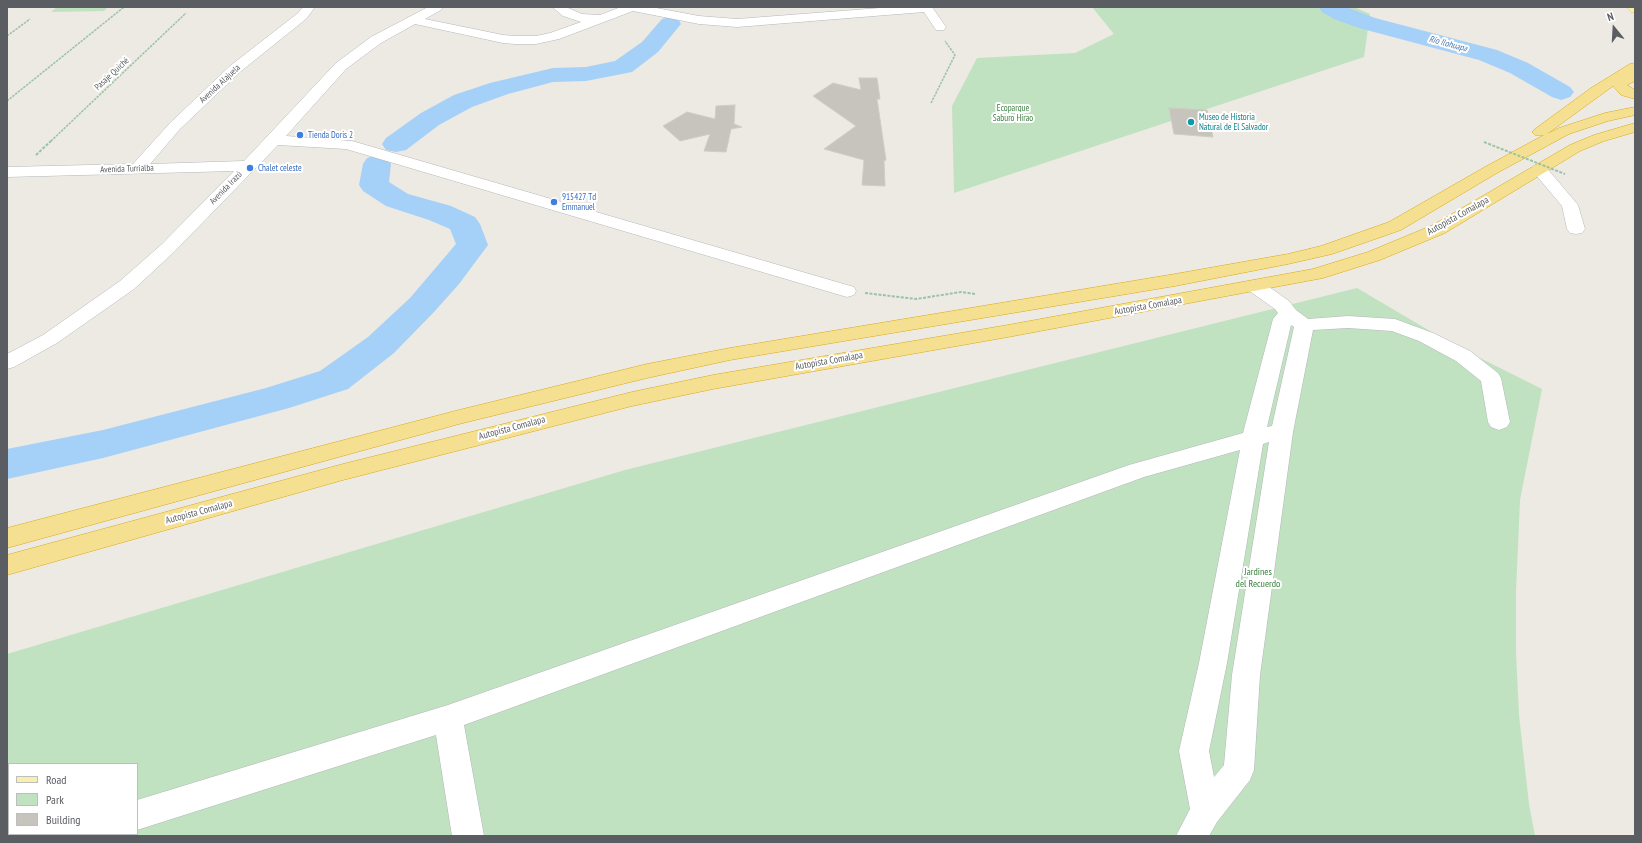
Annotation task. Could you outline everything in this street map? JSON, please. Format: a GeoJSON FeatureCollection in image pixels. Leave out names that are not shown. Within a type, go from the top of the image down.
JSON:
{"type":"FeatureCollection","features":[{"type":"Feature","properties":{"kind":"highway"},"geometry":{"type":"LineString","coordinates":[[1491,170],[1596,91],[1635,67]]}},
{"type":"Feature","properties":{"kind":"highway"},"geometry":{"type":"LineString","coordinates":[[1635,75],[1621,83],[1620,86],[1626,92],[1635,95]]}},
{"type":"Feature","properties":{"kind":"highway","name":"Autopista Comalapa"},"geometry":{"type":"LineString","coordinates":[[7,538],[451,419],[647,371],[730,354],[1144,285],[1288,259],[1364,238],[1396,226],[1419,214],[1491,170],[1570,129],[1605,117],[1635,111]]}},
{"type":"Feature","properties":{"kind":"highway","name":"Autopista Comalapa"},"geometry":{"type":"LineString","coordinates":[[7,565],[343,472],[552,418],[678,389],[1316,274],[1374,256],[1439,229],[1539,169],[1588,142],[1635,127]]}},
{"type":"Feature","properties":{"kind":"street","name":"Avenida Alajuela"},"geometry":{"type":"LineString","coordinates":[[137,169],[175,126],[235,69],[302,16],[309,7]]}},
{"type":"Feature","properties":{"kind":"street","name":"Avenida Irazú"},"geometry":{"type":"LineString","coordinates":[[7,362],[50,339],[127,285],[168,248],[274,140],[340,66],[376,40],[437,7]]}},
{"type":"Feature","properties":{"kind":"street"},"geometry":{"type":"LineString","coordinates":[[558,7],[567,13],[581,18],[602,18]]}},
{"type":"Feature","properties":{"kind":"street"},"geometry":{"type":"LineString","coordinates":[[413,20],[515,40],[536,40],[554,36],[632,7],[683,18],[712,22],[737,23],[927,8],[940,27]]}},
{"type":"Feature","properties":{"kind":"street"},"geometry":{"type":"LineString","coordinates":[[755,7],[760,21]]}},
{"type":"Feature","properties":{"kind":"street"},"geometry":{"type":"LineString","coordinates":[[274,140],[347,144],[847,291]]}},
{"type":"Feature","properties":{"kind":"street","name":"Avenida Turrialba"},"geometry":{"type":"LineString","coordinates":[[7,172],[247,166]]}},
{"type":"Feature","properties":{"kind":"street"},"geometry":{"type":"LineString","coordinates":[[1539,169],[1570,205],[1576,229]]}},
{"type":"Feature","properties":{"kind":"street"},"geometry":{"type":"LineString","coordinates":[[1199,823],[1239,770],[1246,675],[1282,432],[1296,320],[1282,304],[1255,286]]}},
{"type":"Feature","properties":{"kind":"street"},"geometry":{"type":"LineString","coordinates":[[1199,823],[1194,751],[1214,663],[1253,438],[1283,319],[1395,325],[1426,337],[1463,356],[1491,378],[1499,422]]}},
{"type":"Feature","properties":{"kind":"street"},"geometry":{"type":"LineString","coordinates":[[138,816],[448,718],[1137,471],[1253,438],[1282,432]]}},
{"type":"Feature","properties":{"kind":"street"},"geometry":{"type":"LineString","coordinates":[[448,718],[468,836]]}},
{"type":"Feature","properties":{"kind":"path"},"geometry":{"type":"LineString","coordinates":[[7,101],[124,7]]}},
{"type":"Feature","properties":{"kind":"path","name":"Pasaje Quiché"},"geometry":{"type":"LineString","coordinates":[[48,144],[186,13]]}},
{"type":"Feature","properties":{"kind":"path"},"geometry":{"type":"LineString","coordinates":[[7,36],[30,19]]}},
{"type":"Feature","properties":{"kind":"path"},"geometry":{"type":"LineString","coordinates":[[932,102],[955,55],[937,30],[940,27]]}},
{"type":"Feature","properties":{"kind":"path"},"geometry":{"type":"LineString","coordinates":[[1484,142],[1565,174]]}},
{"type":"Feature","properties":{"kind":"path"},"geometry":{"type":"LineString","coordinates":[[847,291],[916,299],[961,292],[975,294]]}},
{"type":"Feature","properties":{"kind":"green space"},"geometry":{"type":"Polygon","coordinates":[[[57,7],[108,7],[104,11],[51,12],[57,7]]]}},
{"type":"Feature","properties":{"kind":"green space","name":"Ecoparque Saburo Hirao"},"geometry":{"type":"Polygon","coordinates":[[[1092,7],[1354,7],[1370,14],[1364,57],[954,193],[952,106],[977,58],[1075,53],[1114,34],[1092,7]]]}},
{"type":"Feature","properties":{"kind":"green space","name":"Jardines del Recuerdo"},"geometry":{"type":"Polygon","coordinates":[[[1357,288],[1452,344],[1542,389],[1520,500],[1516,592],[1516,652],[1519,715],[1529,804],[1535,836],[7,836],[7,654],[625,470],[1357,288]]]}},
{"type":"Feature","properties":{"kind":"building"},"geometry":{"type":"Polygon","coordinates":[[[859,78],[877,78],[880,99],[877,99],[886,160],[884,161],[885,186],[862,185],[864,160],[824,149],[856,126],[813,96],[833,83],[861,90],[859,78]]]}},
{"type":"Feature","properties":{"kind":"building"},"geometry":{"type":"Polygon","coordinates":[[[735,105],[734,124],[742,127],[731,129],[726,152],[704,151],[710,134],[680,141],[663,126],[687,112],[715,119],[716,106],[735,105]]]}},
{"type":"Feature","properties":{"kind":"building","name":"Museo de Historia Natural de El Salvador"},"geometry":{"type":"Polygon","coordinates":[[[1169,108],[1207,110],[1213,137],[1174,134],[1169,108]]]}},
{"type":"Feature","properties":{"kind":"waterway","name":"Río Ilohuapa"},"geometry":{"type":"LineString","coordinates":[[1330,7],[1342,14],[1367,23],[1488,55],[1519,68],[1561,92]]}},
{"type":"Feature","properties":{"kind":"waterway"},"geometry":{"type":"LineString","coordinates":[[396,144],[430,119],[463,101],[499,88],[553,75],[586,74],[623,67],[650,47],[670,24]]}},
{"type":"Feature","properties":{"kind":"waterway"},"geometry":{"type":"LineString","coordinates":[[7,464],[103,444],[275,399],[334,380],[381,345],[422,305],[447,277],[472,245],[464,224],[440,213],[397,200],[374,185],[377,164]]}},
{"type":"Feature","properties":{"kind":"place","name":"Museo de Historia Natural de El Salvador"},"geometry":{"type":"Point","coordinates":[1191,122]}},
{"type":"Feature","properties":{"kind":"place","name":"Tienda Doris 2"},"geometry":{"type":"Point","coordinates":[300,135]}},
{"type":"Feature","properties":{"kind":"place","name":"Chalet celeste"},"geometry":{"type":"Point","coordinates":[250,168]}},
{"type":"Feature","properties":{"kind":"place","name":"915427 Td Emmanuel"},"geometry":{"type":"Point","coordinates":[554,202]}}]}
